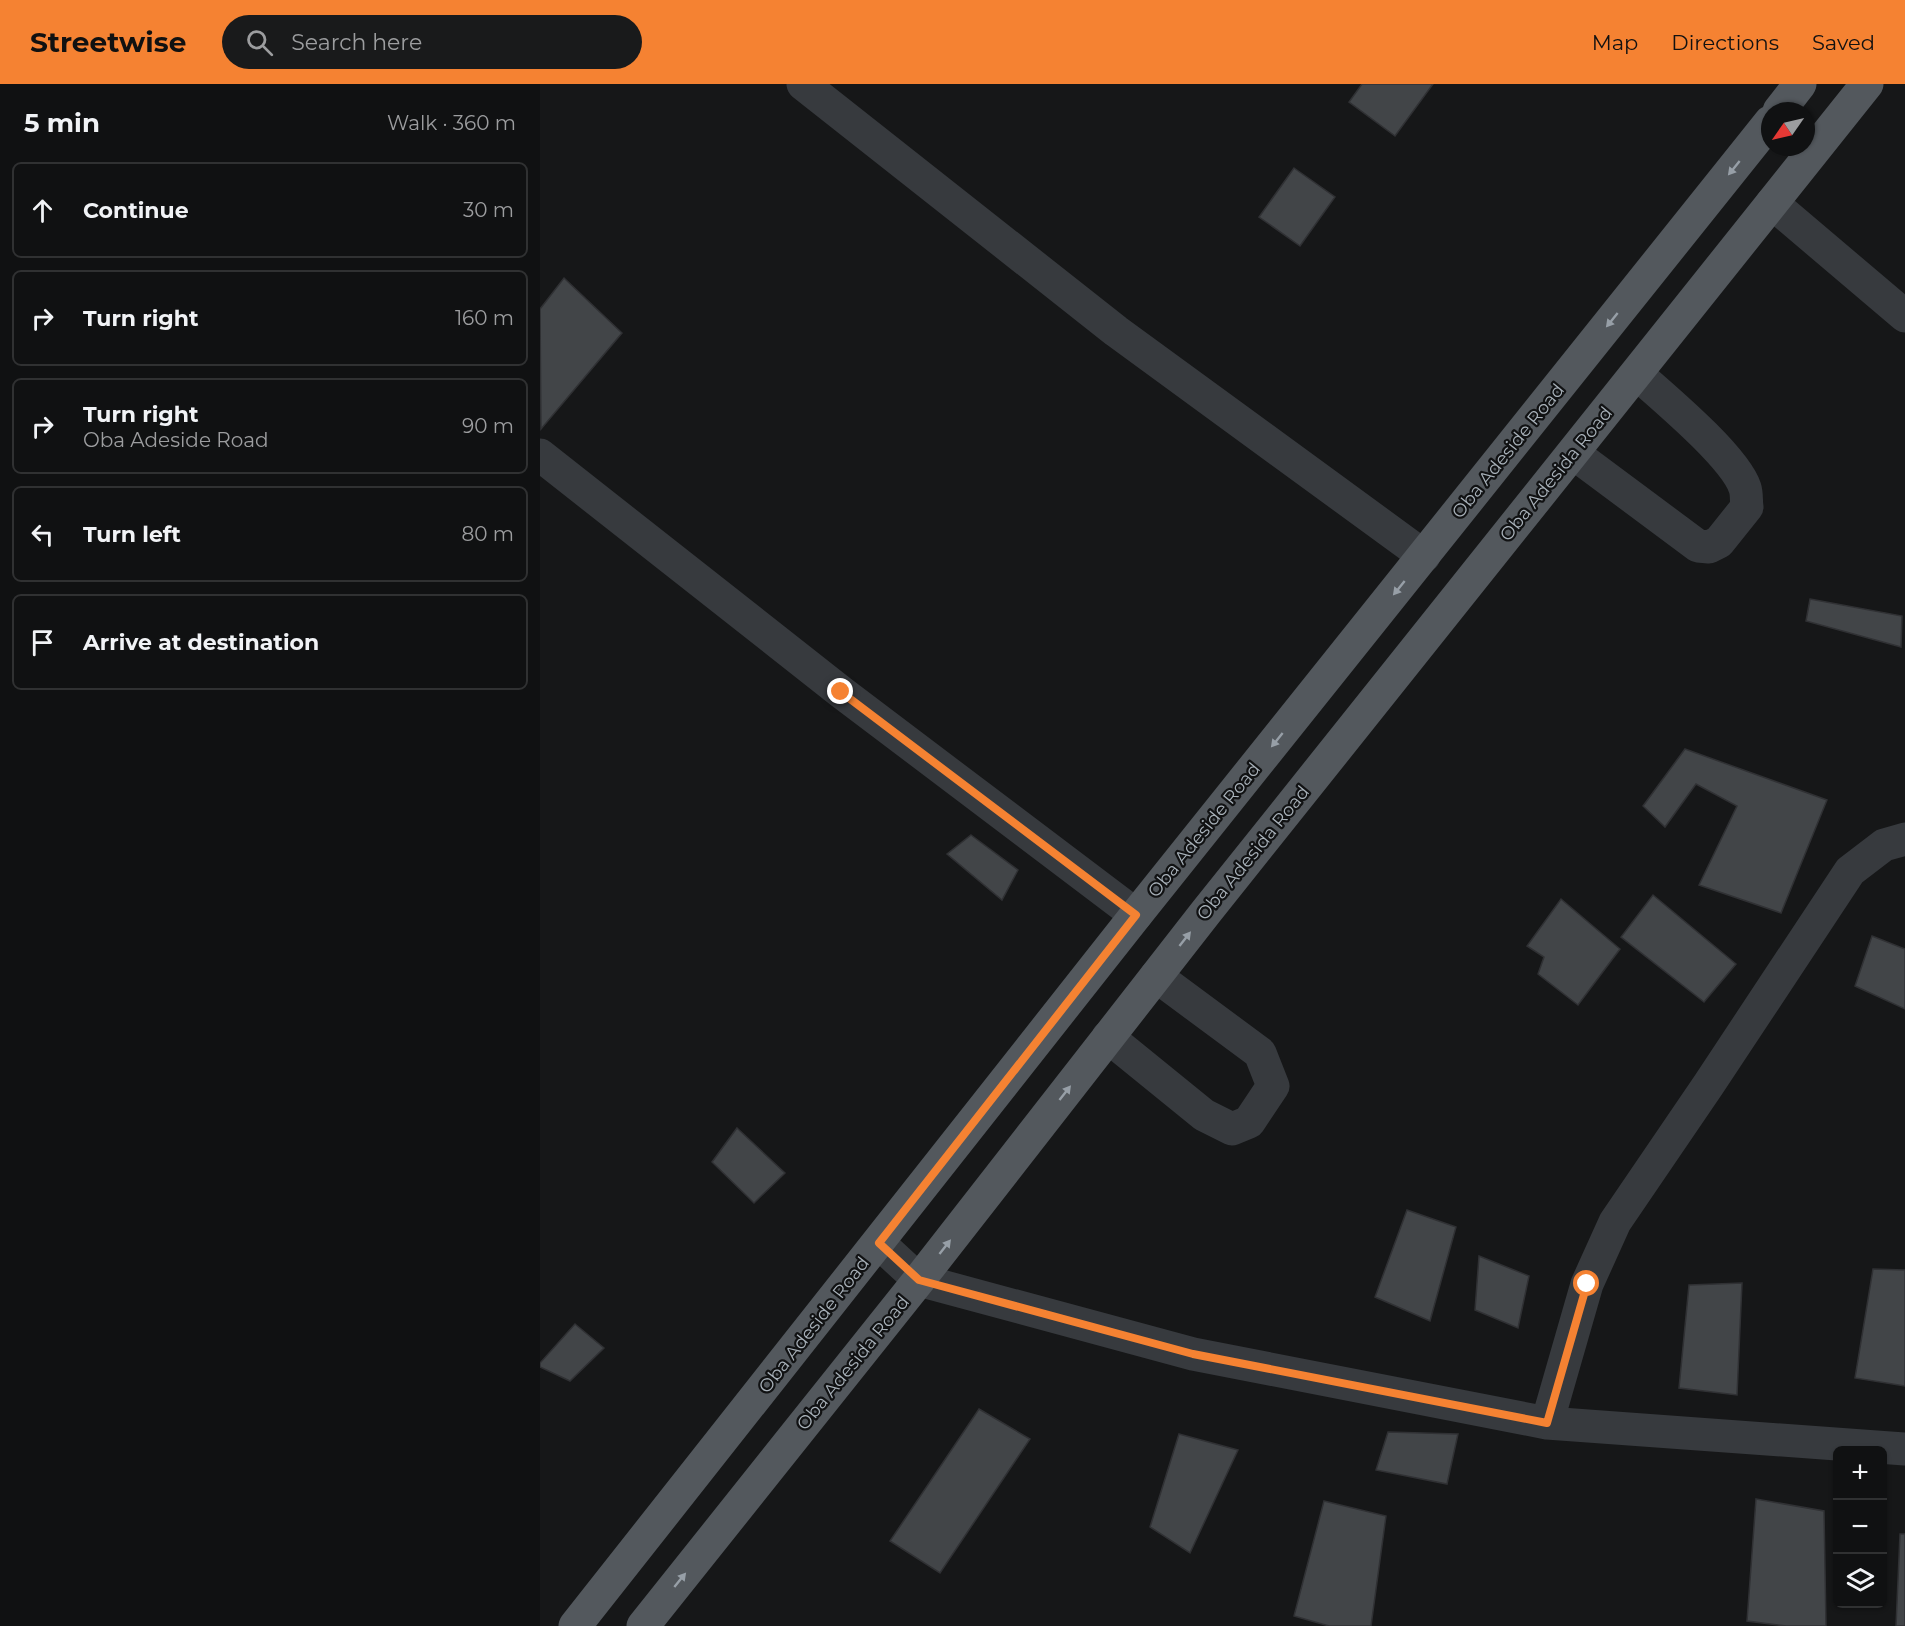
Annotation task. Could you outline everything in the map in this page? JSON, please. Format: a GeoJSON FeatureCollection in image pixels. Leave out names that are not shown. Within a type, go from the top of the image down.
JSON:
{"type":"FeatureCollection","features":[{"type":"Feature","properties":{"kind":"main road"},"geometry":{"type":"LineString","coordinates":[[1786,102],[1800,84]]}},
{"type":"Feature","properties":{"kind":"main road","name":"Oba Adesida Road"},"geometry":{"type":"LineString","coordinates":[[643,1626],[919,1280],[1156,976],[1867,84]]}},
{"type":"Feature","properties":{"kind":"main road","name":"Oba Adeside Road"},"geometry":{"type":"LineString","coordinates":[[575,1626],[1136,915],[1761,133]]}},
{"type":"Feature","properties":{"kind":"street"},"geometry":{"type":"LineString","coordinates":[[803,84],[1116,332],[1424,556]]}},
{"type":"Feature","properties":{"kind":"street"},"geometry":{"type":"LineString","coordinates":[[1772,203],[1905,316]]}},
{"type":"Feature","properties":{"kind":"street"},"geometry":{"type":"LineString","coordinates":[[1573,453],[1698,546],[1709,547],[1719,542],[1747,507],[1745,488],[1731,465],[1670,402],[1637,374]]}},
{"type":"Feature","properties":{"kind":"street"},"geometry":{"type":"LineString","coordinates":[[540,455],[841,692],[1136,915]]}},
{"type":"Feature","properties":{"kind":"street"},"geometry":{"type":"LineString","coordinates":[[1547,1423],[1587,1284],[1615,1222],[1850,871],[1884,845],[1905,839]]}},
{"type":"Feature","properties":{"kind":"street"},"geometry":{"type":"LineString","coordinates":[[1108,1037],[1204,1115],[1232,1129],[1249,1122],[1273,1086],[1260,1053],[1156,976]]}},
{"type":"Feature","properties":{"kind":"street"},"geometry":{"type":"LineString","coordinates":[[879,1243],[919,1280],[1193,1354],[1547,1423],[1905,1449]]}},
{"type":"Feature","properties":{"kind":"building"},"geometry":{"type":"Polygon","coordinates":[[[1362,84],[1433,84],[1395,136],[1349,102],[1362,84]]]}},
{"type":"Feature","properties":{"kind":"building"},"geometry":{"type":"Polygon","coordinates":[[[1294,168],[1335,197],[1300,246],[1259,217],[1294,168]]]}},
{"type":"Feature","properties":{"kind":"building"},"geometry":{"type":"Polygon","coordinates":[[[564,278],[622,333],[541,429],[540,309],[564,278]]]}},
{"type":"Feature","properties":{"kind":"building"},"geometry":{"type":"Polygon","coordinates":[[[1810,599],[1902,616],[1901,647],[1806,621],[1810,599]]]}},
{"type":"Feature","properties":{"kind":"building"},"geometry":{"type":"Polygon","coordinates":[[[1685,749],[1827,800],[1781,913],[1699,885],[1737,806],[1696,784],[1665,827],[1643,806],[1685,749]]]}},
{"type":"Feature","properties":{"kind":"building"},"geometry":{"type":"Polygon","coordinates":[[[971,835],[1018,870],[1002,900],[947,854],[971,835]]]}},
{"type":"Feature","properties":{"kind":"building"},"geometry":{"type":"Polygon","coordinates":[[[1653,895],[1736,964],[1704,1002],[1621,937],[1653,895]]]}},
{"type":"Feature","properties":{"kind":"building"},"geometry":{"type":"Polygon","coordinates":[[[1561,899],[1620,949],[1578,1005],[1538,974],[1544,957],[1527,946],[1561,899]]]}},
{"type":"Feature","properties":{"kind":"building"},"geometry":{"type":"Polygon","coordinates":[[[1872,936],[1905,949],[1905,1009],[1855,986],[1872,936]]]}},
{"type":"Feature","properties":{"kind":"building"},"geometry":{"type":"Polygon","coordinates":[[[737,1128],[785,1173],[754,1203],[712,1162],[737,1128]]]}},
{"type":"Feature","properties":{"kind":"building"},"geometry":{"type":"Polygon","coordinates":[[[1407,1210],[1456,1227],[1430,1321],[1375,1297],[1407,1210]]]}},
{"type":"Feature","properties":{"kind":"building"},"geometry":{"type":"Polygon","coordinates":[[[1479,1256],[1529,1276],[1518,1328],[1475,1310],[1479,1256]]]}},
{"type":"Feature","properties":{"kind":"building"},"geometry":{"type":"Polygon","coordinates":[[[1873,1269],[1905,1270],[1905,1386],[1855,1378],[1873,1269]]]}},
{"type":"Feature","properties":{"kind":"building"},"geometry":{"type":"Polygon","coordinates":[[[1742,1283],[1737,1395],[1679,1388],[1689,1285],[1742,1283]]]}},
{"type":"Feature","properties":{"kind":"building"},"geometry":{"type":"Polygon","coordinates":[[[575,1324],[604,1348],[570,1381],[540,1367],[540,1363],[575,1324]]]}},
{"type":"Feature","properties":{"kind":"building"},"geometry":{"type":"Polygon","coordinates":[[[979,1409],[1030,1439],[940,1573],[890,1541],[979,1409]]]}},
{"type":"Feature","properties":{"kind":"building"},"geometry":{"type":"Polygon","coordinates":[[[1388,1432],[1458,1434],[1447,1484],[1376,1470],[1388,1432]]]}},
{"type":"Feature","properties":{"kind":"building"},"geometry":{"type":"Polygon","coordinates":[[[1179,1434],[1238,1450],[1190,1553],[1150,1527],[1179,1434]]]}},
{"type":"Feature","properties":{"kind":"building"},"geometry":{"type":"Polygon","coordinates":[[[1756,1499],[1824,1511],[1826,1626],[1786,1626],[1747,1621],[1756,1499]]]}},
{"type":"Feature","properties":{"kind":"building"},"geometry":{"type":"Polygon","coordinates":[[[1324,1501],[1386,1516],[1371,1626],[1329,1626],[1294,1616],[1324,1501]]]}},
{"type":"Feature","properties":{"kind":"building"},"geometry":{"type":"Polygon","coordinates":[[[1900,1534],[1905,1534],[1905,1626],[1896,1626],[1900,1534]]]}},
{"type":"Feature","properties":{"kind":"route"},"geometry":{"type":"LineString","coordinates":[[841,692],[1136,915],[879,1243],[919,1280],[1193,1354],[1547,1423],[1587,1284]]}}]}
